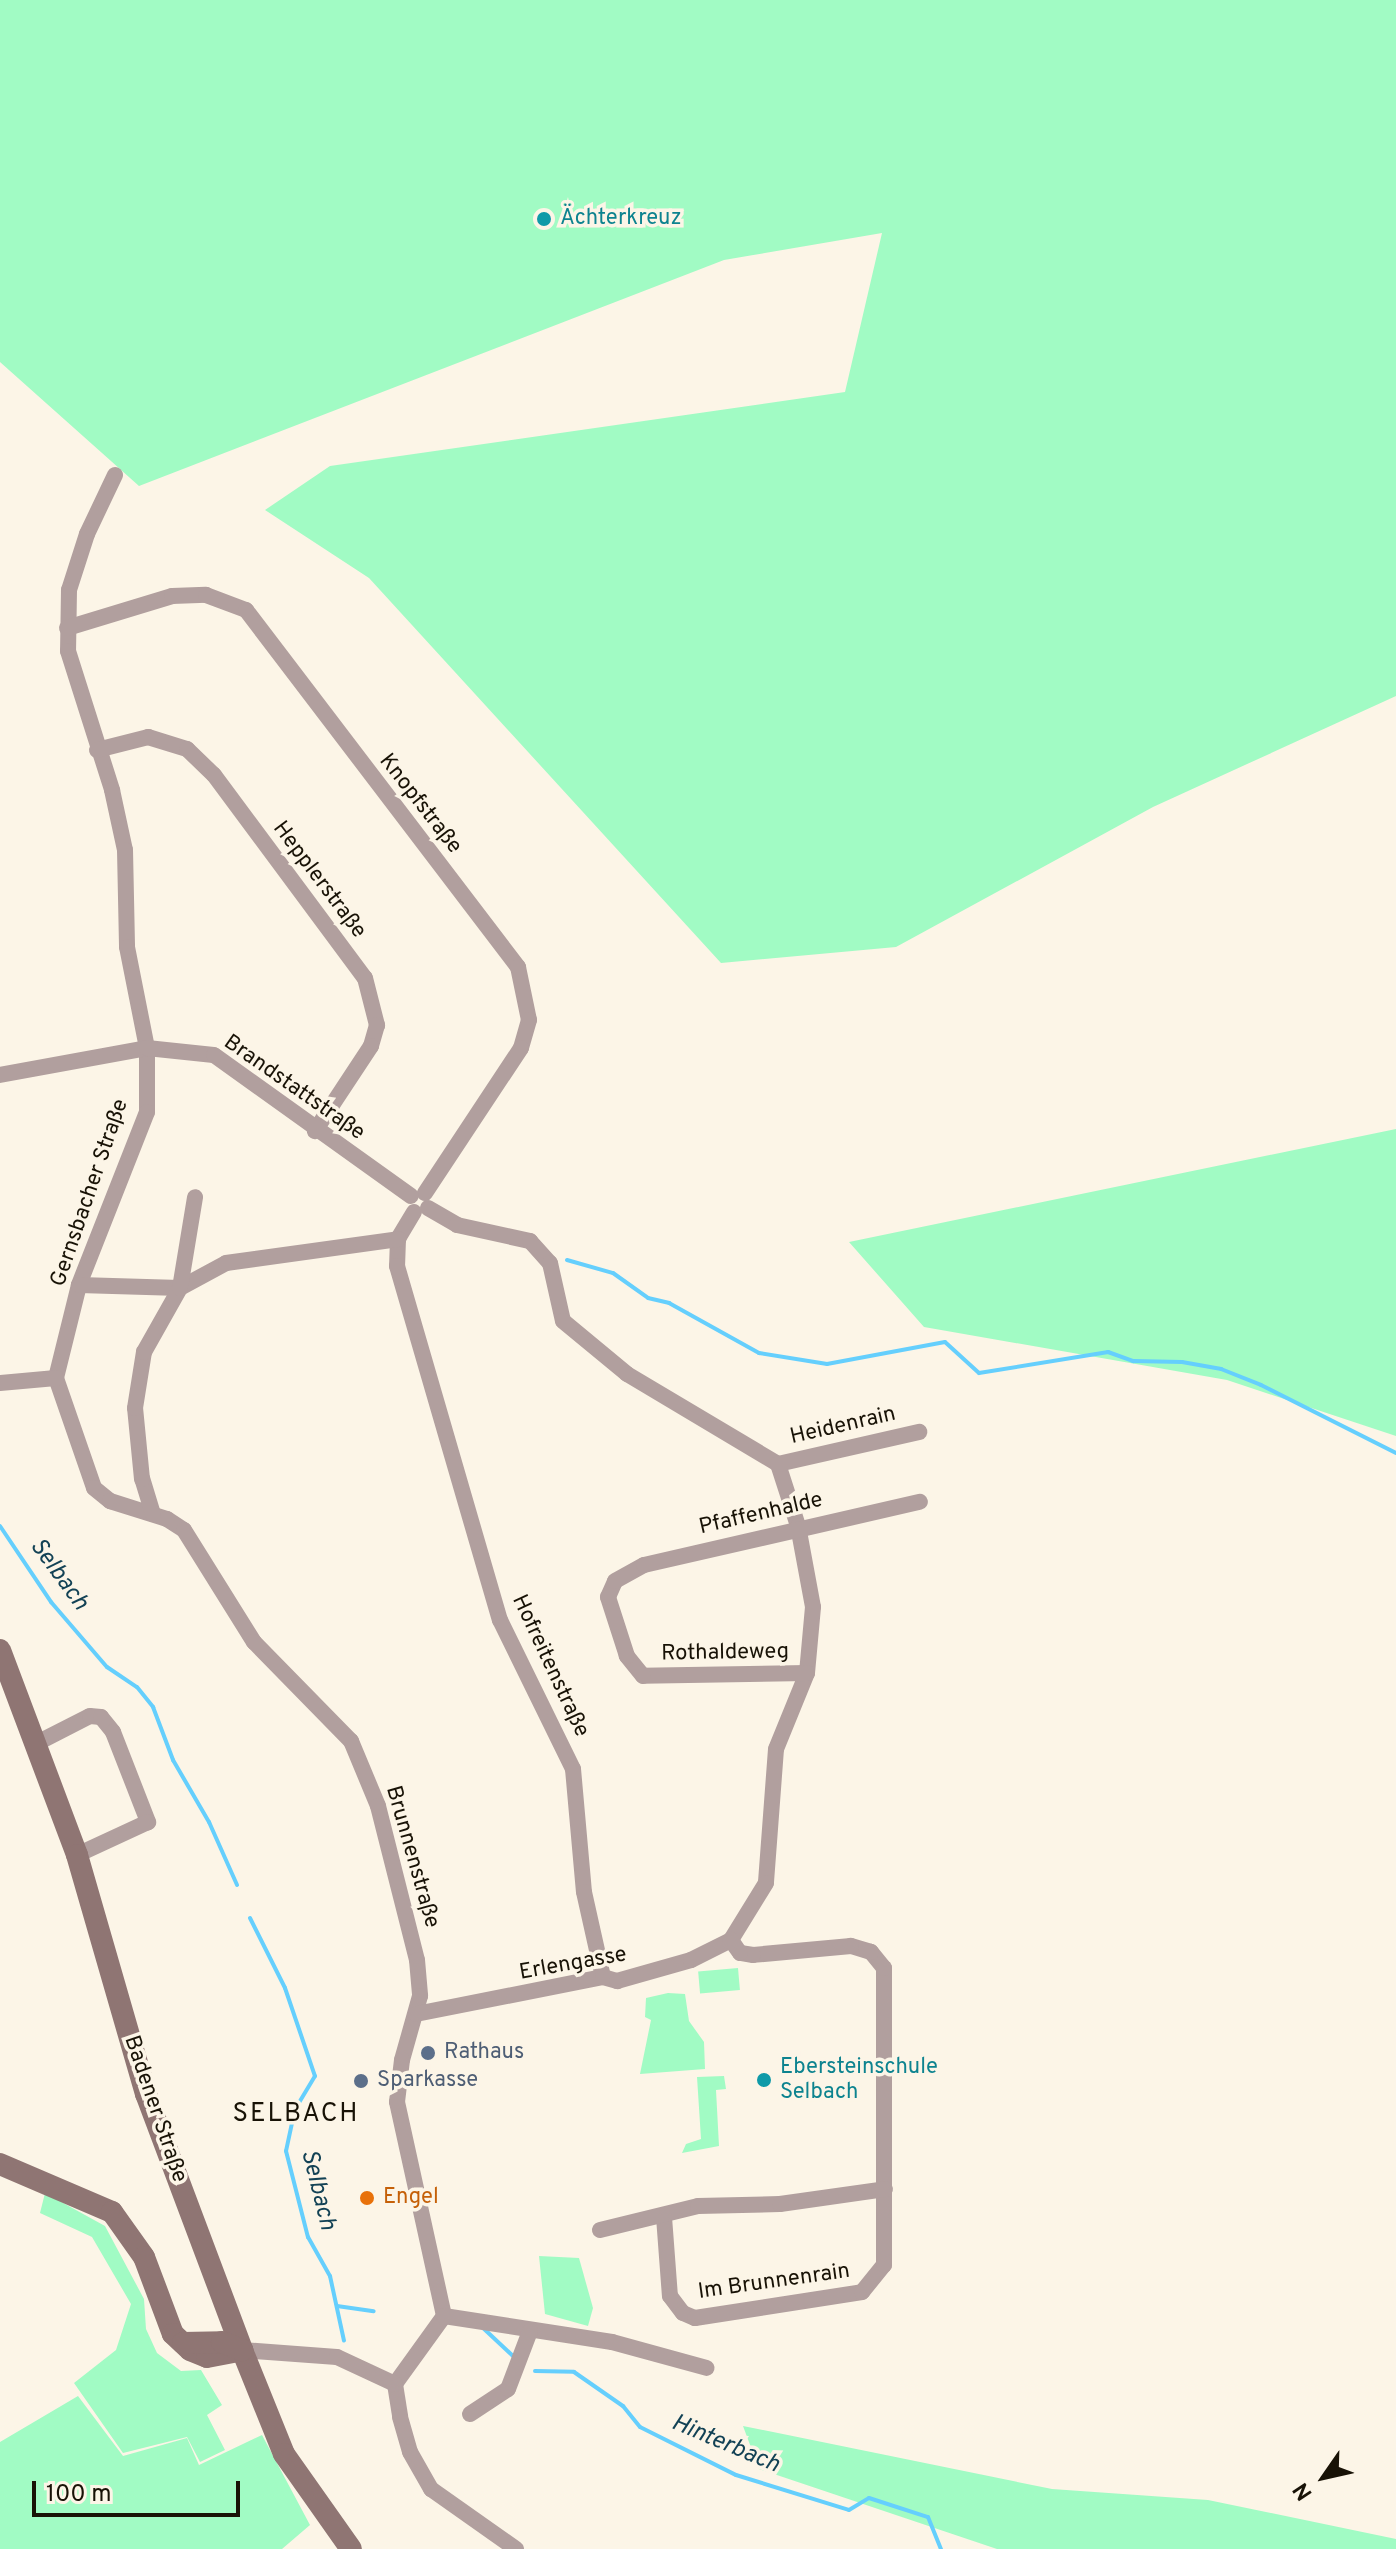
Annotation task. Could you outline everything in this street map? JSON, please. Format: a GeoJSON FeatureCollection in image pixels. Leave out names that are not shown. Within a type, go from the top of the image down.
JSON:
{"type":"FeatureCollection","features":[{"type":"Feature","properties":{"kind":"main road","name":"Badener Straße"},"geometry":{"type":"LineString","coordinates":[[0,1650],[77,1855],[146,2094],[242,2350],[284,2454],[351,2549]]}},
{"type":"Feature","properties":{"kind":"main road"},"geometry":{"type":"LineString","coordinates":[[0,2164],[112,2212],[144,2257],[167,2324],[183,2343],[207,2357],[242,2350]]}},
{"type":"Feature","properties":{"kind":"street","name":"Gernsbacher Straße"},"geometry":{"type":"LineString","coordinates":[[56,1378],[79,1285],[147,1112],[147,1048],[127,947],[125,850],[75,686],[67,628],[69,590],[87,534],[115,475]]}},
{"type":"Feature","properties":{"kind":"street","name":"Knopfstraße"},"geometry":{"type":"LineString","coordinates":[[67,628],[172,596],[206,595],[246,610],[518,967],[529,1020],[521,1048],[419,1202]]}},
{"type":"Feature","properties":{"kind":"street","name":"Hepplerstraße"},"geometry":{"type":"LineString","coordinates":[[97,750],[148,737],[187,749],[214,775],[365,978],[377,1025],[371,1046],[315,1131]]}},
{"type":"Feature","properties":{"kind":"street","name":"Brandstattstraße"},"geometry":{"type":"LineString","coordinates":[[0,1075],[147,1048],[214,1055],[315,1131],[457,1225],[530,1241],[550,1263],[563,1321],[627,1374],[778,1464]]}},
{"type":"Feature","properties":{"kind":"street"},"geometry":{"type":"LineString","coordinates":[[153,1514],[142,1479],[135,1408],[144,1352],[180,1288],[195,1197]]}},
{"type":"Feature","properties":{"kind":"street"},"geometry":{"type":"LineString","coordinates":[[79,1285],[180,1288],[226,1263],[398,1239],[419,1202]]}},
{"type":"Feature","properties":{"kind":"street","name":"Hofreitenstraße"},"geometry":{"type":"LineString","coordinates":[[398,1239],[397,1266],[500,1620],[573,1769],[584,1892],[603,1977]]}},
{"type":"Feature","properties":{"kind":"street"},"geometry":{"type":"LineString","coordinates":[[0,1383],[56,1378],[94,1488],[110,1501],[153,1514]]}},
{"type":"Feature","properties":{"kind":"street","name":"Heidenrain"},"geometry":{"type":"LineString","coordinates":[[778,1464],[919,1432]]}},
{"type":"Feature","properties":{"kind":"street"},"geometry":{"type":"LineString","coordinates":[[731,1940],[766,1883],[776,1749],[807,1673],[813,1607],[798,1526],[778,1464]]}},
{"type":"Feature","properties":{"kind":"street","name":"Pfaffenhalde"},"geometry":{"type":"LineString","coordinates":[[643,1676],[627,1656],[608,1597],[615,1581],[644,1565],[798,1526],[920,1502]]}},
{"type":"Feature","properties":{"kind":"street","name":"Brunnenstraße"},"geometry":{"type":"LineString","coordinates":[[153,1514],[184,1530],[254,1642],[351,1741],[392,1855],[417,1960],[416,2014],[402,2060],[397,2102],[444,2316]]}},
{"type":"Feature","properties":{"kind":"street","name":"Rothaldeweg"},"geometry":{"type":"LineString","coordinates":[[643,1676],[807,1673]]}},
{"type":"Feature","properties":{"kind":"street"},"geometry":{"type":"LineString","coordinates":[[37,1743],[90,1716],[101,1717],[113,1732],[148,1822],[77,1855]]}},
{"type":"Feature","properties":{"kind":"street","name":"Erlengasse"},"geometry":{"type":"LineString","coordinates":[[416,2014],[603,1977],[617,1981],[641,1975],[731,1940]]}},
{"type":"Feature","properties":{"kind":"street","name":"Im Brunnenrain"},"geometry":{"type":"LineString","coordinates":[[664,2217],[670,2296],[683,2313],[695,2318],[870,2287],[884,2265],[884,1968],[871,1952],[851,1946],[753,1955],[740,1953],[731,1940]]}},
{"type":"Feature","properties":{"kind":"street"},"geometry":{"type":"LineString","coordinates":[[600,2230],[664,2217],[698,2206],[780,2204],[885,2189]]}},
{"type":"Feature","properties":{"kind":"street"},"geometry":{"type":"LineString","coordinates":[[516,2549],[431,2489],[410,2452],[395,2384],[444,2316],[612,2342],[707,2368]]}},
{"type":"Feature","properties":{"kind":"street"},"geometry":{"type":"LineString","coordinates":[[470,2414],[508,2389],[530,2331]]}},
{"type":"Feature","properties":{"kind":"street"},"geometry":{"type":"LineString","coordinates":[[242,2350],[337,2357],[395,2384]]}},
{"type":"Feature","properties":{"kind":"green space"},"geometry":{"type":"Polygon","coordinates":[[[0,0],[1396,0],[1396,696],[1153,807],[896,947],[721,963],[369,578],[265,510],[330,466],[845,392],[882,233],[724,260],[139,486],[0,362],[0,0]]]}},
{"type":"Feature","properties":{"kind":"green space"},"geometry":{"type":"Polygon","coordinates":[[[1396,1129],[1396,1436],[1227,1380],[924,1327],[849,1242],[1396,1129]]]}},
{"type":"Feature","properties":{"kind":"green space"},"geometry":{"type":"Polygon","coordinates":[[[738,1968],[740,1990],[700,1993],[698,1971],[738,1968]]]}},
{"type":"Feature","properties":{"kind":"green space"},"geometry":{"type":"Polygon","coordinates":[[[668,1993],[685,1994],[689,2021],[704,2042],[705,2069],[640,2074],[651,2020],[645,2017],[646,1998],[668,1993]]]}},
{"type":"Feature","properties":{"kind":"green space"},"geometry":{"type":"Polygon","coordinates":[[[724,2076],[726,2089],[716,2090],[719,2146],[682,2153],[686,2144],[701,2139],[697,2077],[724,2076]]]}},
{"type":"Feature","properties":{"kind":"green space"},"geometry":{"type":"Polygon","coordinates":[[[45,2193],[105,2226],[144,2299],[146,2329],[157,2353],[181,2371],[201,2370],[222,2405],[207,2415],[225,2450],[200,2462],[187,2437],[123,2453],[74,2383],[116,2350],[131,2304],[92,2237],[40,2213],[45,2193]]]}},
{"type":"Feature","properties":{"kind":"green space"},"geometry":{"type":"Polygon","coordinates":[[[539,2256],[579,2258],[593,2308],[588,2326],[545,2314],[539,2256]]]}},
{"type":"Feature","properties":{"kind":"green space"},"geometry":{"type":"Polygon","coordinates":[[[78,2396],[123,2456],[187,2438],[199,2465],[262,2435],[310,2525],[282,2549],[0,2549],[0,2442],[78,2396]]]}},
{"type":"Feature","properties":{"kind":"green space"},"geometry":{"type":"Polygon","coordinates":[[[743,2426],[1052,2489],[1208,2500],[1396,2539],[1396,2549],[997,2549],[759,2469],[743,2426]]]}},
{"type":"Feature","properties":{"kind":"waterway"},"geometry":{"type":"LineString","coordinates":[[567,1260],[613,1273],[648,1298],[669,1303],[759,1353],[827,1364],[945,1342],[979,1373],[1108,1352],[1133,1361],[1182,1362],[1221,1369],[1261,1385],[1396,1453]]}},
{"type":"Feature","properties":{"kind":"waterway","name":"Selbach"},"geometry":{"type":"LineString","coordinates":[[0,1526],[51,1602],[107,1667],[137,1687],[153,1707],[173,1760],[209,1822],[237,1885]]}},
{"type":"Feature","properties":{"kind":"waterway","name":"Selbach"},"geometry":{"type":"LineString","coordinates":[[250,1918],[285,1988],[315,2076],[295,2109],[286,2151],[308,2237],[330,2276],[344,2341]]}},
{"type":"Feature","properties":{"kind":"waterway","name":"Hinterbach"},"geometry":{"type":"LineString","coordinates":[[337,2306],[374,2311]]}},
{"type":"Feature","properties":{"kind":"waterway","name":"Hinterbach"},"geometry":{"type":"LineString","coordinates":[[482,2327],[513,2356]]}},
{"type":"Feature","properties":{"kind":"waterway","name":"Hinterbach"},"geometry":{"type":"LineString","coordinates":[[535,2371],[574,2372],[623,2406],[640,2427],[736,2475],[849,2510],[869,2498],[928,2517],[941,2549]]}},
{"type":"Feature","properties":{"kind":"place","name":"Ächterkreuz"},"geometry":{"type":"Point","coordinates":[544,219]}},
{"type":"Feature","properties":{"kind":"place","name":"Rathaus"},"geometry":{"type":"Point","coordinates":[428,2053]}},
{"type":"Feature","properties":{"kind":"place","name":"Ebersteinschule Selbach"},"geometry":{"type":"Point","coordinates":[764,2080]}},
{"type":"Feature","properties":{"kind":"place","name":"Sparkasse"},"geometry":{"type":"Point","coordinates":[361,2081]}},
{"type":"Feature","properties":{"kind":"place","name":"Engel"},"geometry":{"type":"Point","coordinates":[367,2198]}},
{"type":"Feature","properties":{"kind":"district","name":"SELBACH"},"geometry":{"type":"Point","coordinates":[296,2115]}}]}
